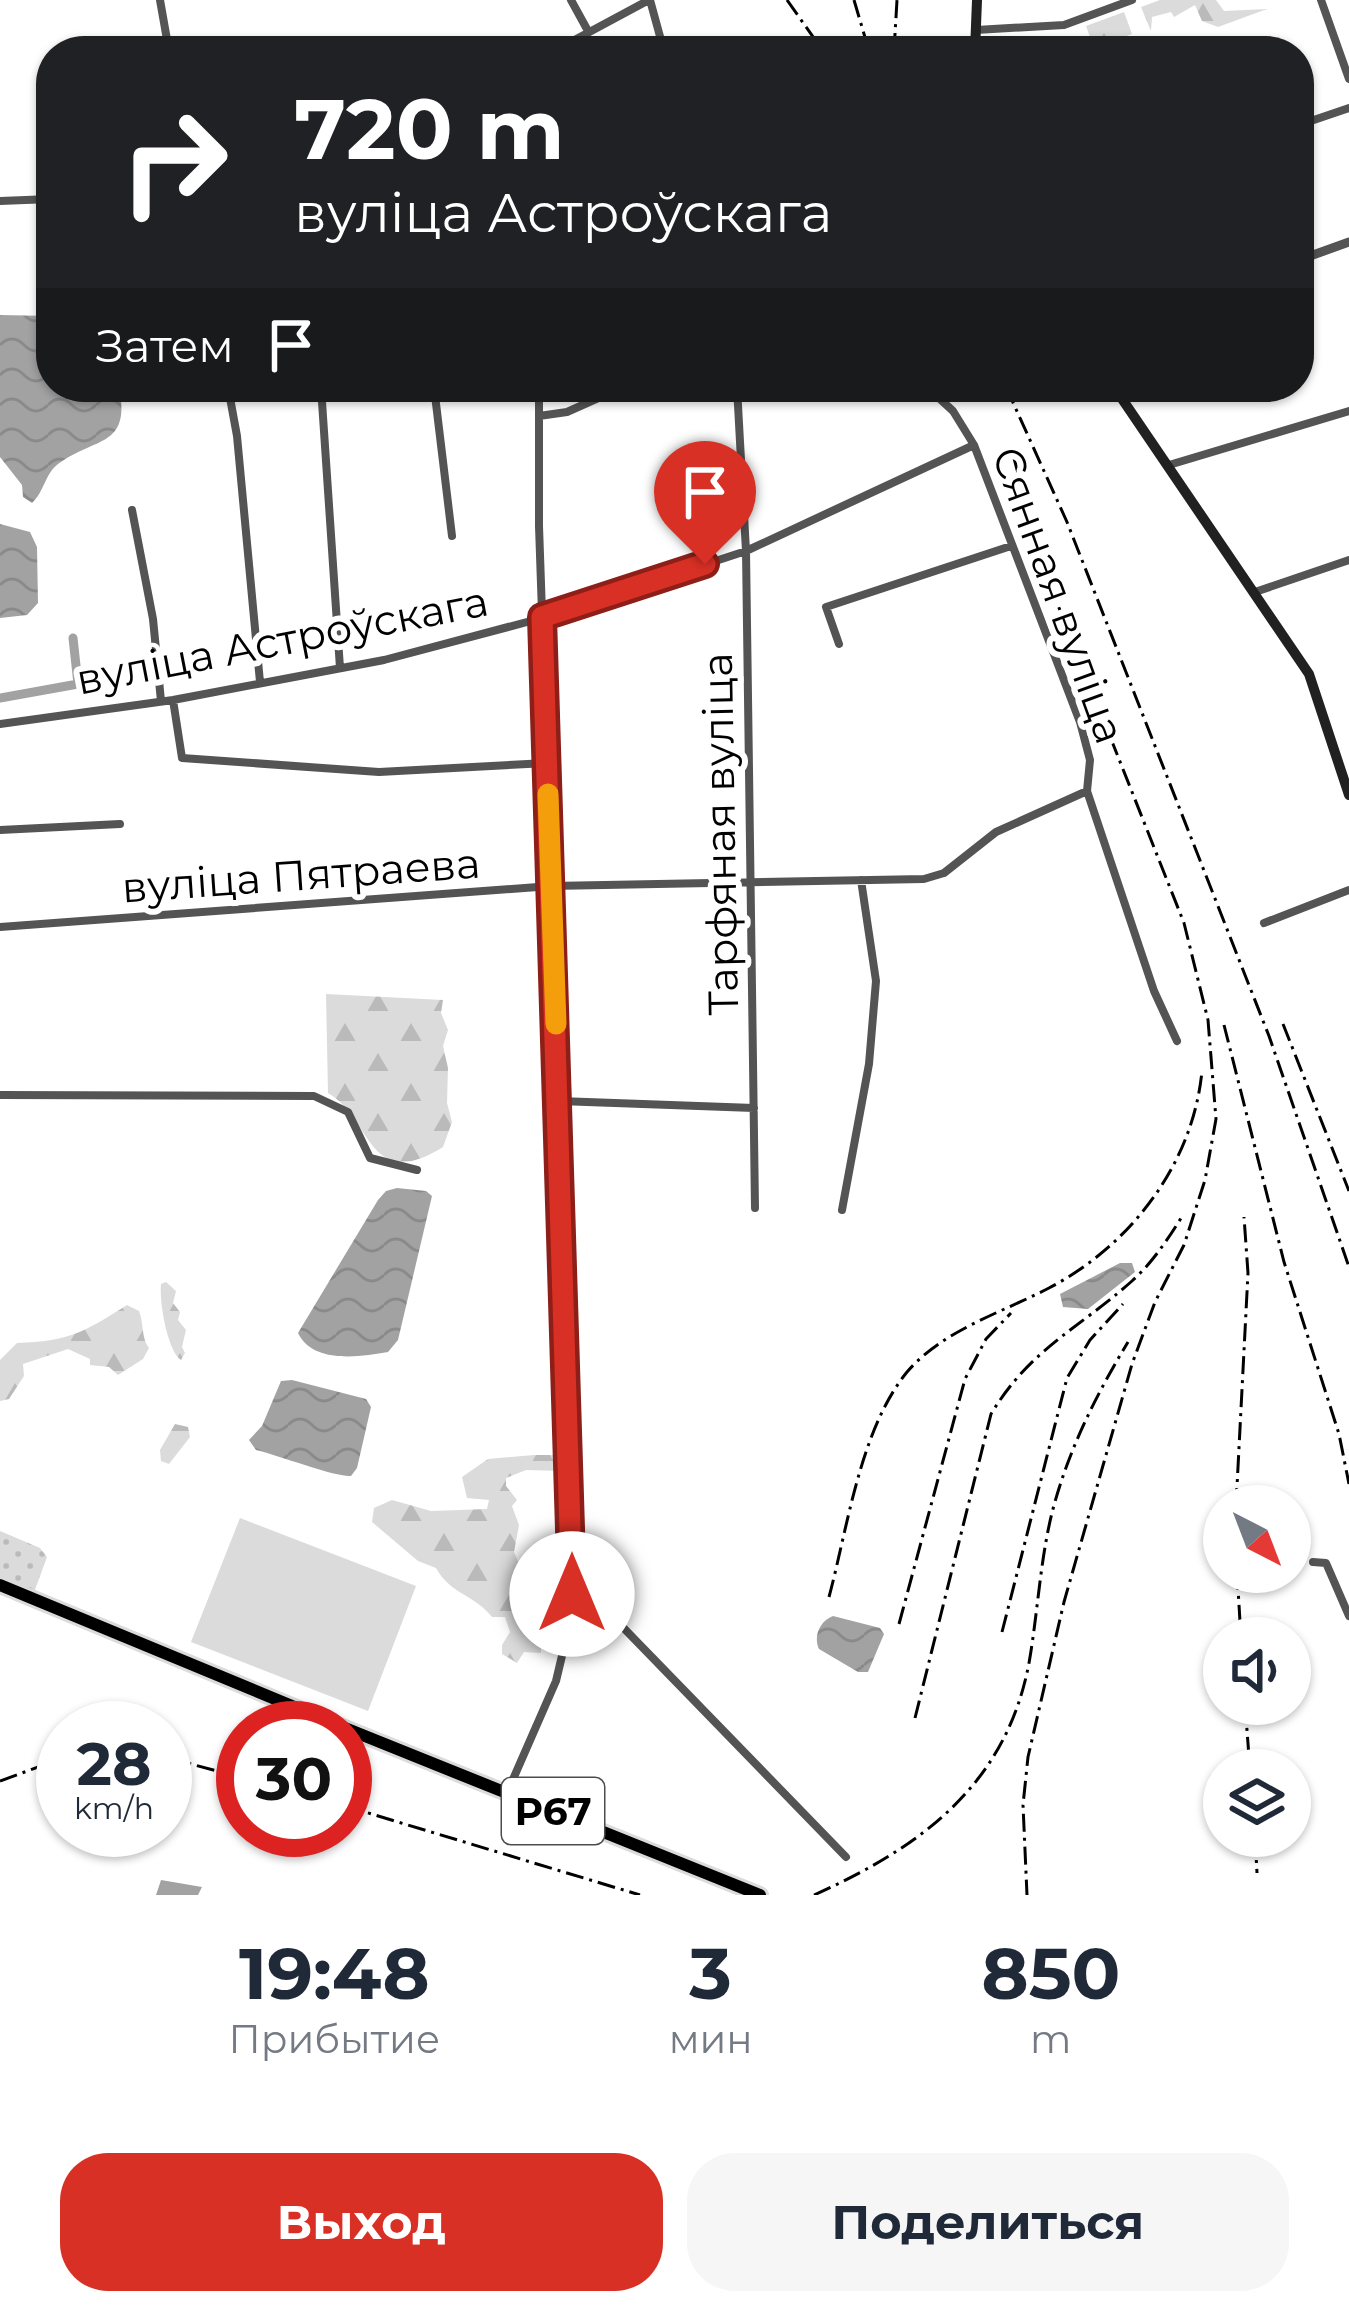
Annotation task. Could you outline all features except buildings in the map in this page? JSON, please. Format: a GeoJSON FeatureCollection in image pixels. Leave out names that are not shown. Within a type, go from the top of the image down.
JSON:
{"type":"FeatureCollection","features":[{"type":"Feature","properties":{"kind":"main road"},"geometry":{"type":"LineString","coordinates":[[975,36],[977,0]]}},
{"type":"Feature","properties":{"kind":"main road"},"geometry":{"type":"LineString","coordinates":[[1125,402],[1309,674],[1349,795]]}},
{"type":"Feature","properties":{"kind":"main road","name":"Р67"},"geometry":{"type":"LineString","coordinates":[[0,1585],[280,1701]]}},
{"type":"Feature","properties":{"kind":"main road","name":"Р67"},"geometry":{"type":"LineString","coordinates":[[372,1739],[760,1895]]}},
{"type":"Feature","properties":{"kind":"street"},"geometry":{"type":"LineString","coordinates":[[160,0],[166,36]]}},
{"type":"Feature","properties":{"kind":"street"},"geometry":{"type":"LineString","coordinates":[[571,0],[588,31]]}},
{"type":"Feature","properties":{"kind":"street"},"geometry":{"type":"LineString","coordinates":[[580,36],[650,0],[660,36]]}},
{"type":"Feature","properties":{"kind":"street"},"geometry":{"type":"LineString","coordinates":[[975,30],[1064,25],[1132,0]]}},
{"type":"Feature","properties":{"kind":"street"},"geometry":{"type":"LineString","coordinates":[[1321,0],[1349,79]]}},
{"type":"Feature","properties":{"kind":"street"},"geometry":{"type":"LineString","coordinates":[[1314,120],[1349,108]]}},
{"type":"Feature","properties":{"kind":"street"},"geometry":{"type":"LineString","coordinates":[[0,201],[36,200]]}},
{"type":"Feature","properties":{"kind":"street"},"geometry":{"type":"LineString","coordinates":[[1314,255],[1349,242]]}},
{"type":"Feature","properties":{"kind":"street"},"geometry":{"type":"LineString","coordinates":[[231,402],[260,682]]}},
{"type":"Feature","properties":{"kind":"street"},"geometry":{"type":"LineString","coordinates":[[322,402],[340,668]]}},
{"type":"Feature","properties":{"kind":"street"},"geometry":{"type":"LineString","coordinates":[[436,402],[452,536]]}},
{"type":"Feature","properties":{"kind":"street"},"geometry":{"type":"LineString","coordinates":[[507,1792],[556,1681],[571,1618],[573,1530],[539,402]]}},
{"type":"Feature","properties":{"kind":"street"},"geometry":{"type":"LineString","coordinates":[[539,416],[567,412],[589,402]]}},
{"type":"Feature","properties":{"kind":"street","name":"Тарфяная вуліца"},"geometry":{"type":"LineString","coordinates":[[737,402],[746,551],[755,1208]]}},
{"type":"Feature","properties":{"kind":"street","name":"Сянная вуліца"},"geometry":{"type":"LineString","coordinates":[[943,402],[974,445],[1080,722],[1090,760],[1087,791],[1154,991],[1177,1041]]}},
{"type":"Feature","properties":{"kind":"street"},"geometry":{"type":"LineString","coordinates":[[1169,465],[1349,411]]}},
{"type":"Feature","properties":{"kind":"street","name":"вуліца Астроўскага"},"geometry":{"type":"LineString","coordinates":[[0,724],[173,700],[428,650],[746,551],[974,445]]}},
{"type":"Feature","properties":{"kind":"street"},"geometry":{"type":"LineString","coordinates":[[132,510],[153,619],[160,701]]}},
{"type":"Feature","properties":{"kind":"street"},"geometry":{"type":"LineString","coordinates":[[839,644],[826,607],[1011,547]]}},
{"type":"Feature","properties":{"kind":"street"},"geometry":{"type":"LineString","coordinates":[[1255,592],[1349,560]]}},
{"type":"Feature","properties":{"kind":"street"},"geometry":{"type":"LineString","coordinates":[[173,700],[182,758],[380,772],[547,763]]}},
{"type":"Feature","properties":{"kind":"street","name":"вуліца Пятраева"},"geometry":{"type":"LineString","coordinates":[[0,928],[551,886],[924,880],[944,873],[996,832],[1087,791]]}},
{"type":"Feature","properties":{"kind":"street"},"geometry":{"type":"LineString","coordinates":[[0,830],[120,824]]}},
{"type":"Feature","properties":{"kind":"street"},"geometry":{"type":"LineString","coordinates":[[842,1210],[869,1064],[876,981],[861,879]]}},
{"type":"Feature","properties":{"kind":"street"},"geometry":{"type":"LineString","coordinates":[[1264,922],[1349,890]]}},
{"type":"Feature","properties":{"kind":"street"},"geometry":{"type":"LineString","coordinates":[[0,1095],[314,1096],[348,1112],[370,1158],[417,1170]]}},
{"type":"Feature","properties":{"kind":"street"},"geometry":{"type":"LineString","coordinates":[[559,1101],[754,1108]]}},
{"type":"Feature","properties":{"kind":"street"},"geometry":{"type":"LineString","coordinates":[[1313,1562],[1326,1563],[1349,1616]]}},
{"type":"Feature","properties":{"kind":"street"},"geometry":{"type":"LineString","coordinates":[[571,1618],[601,1611],[611,1616],[846,1857]]}},
{"type":"Feature","properties":{"kind":"green space"},"geometry":{"type":"Polygon","coordinates":[[[1160,0],[1216,0],[1224,11],[1267,9],[1218,27],[1202,21],[1195,5],[1174,17],[1171,12],[1152,17],[1151,31],[1141,7],[1160,0]]]}},
{"type":"Feature","properties":{"kind":"green space"},"geometry":{"type":"Polygon","coordinates":[[[1124,12],[1132,34],[1090,36],[1086,26],[1124,12]]]}},
{"type":"Feature","properties":{"kind":"green space"},"geometry":{"type":"Polygon","coordinates":[[[326,994],[443,1000],[452,1122],[443,1147],[418,1159],[400,1162],[385,1157],[328,1093],[326,994]]]}},
{"type":"Feature","properties":{"kind":"green space"},"geometry":{"type":"Polygon","coordinates":[[[166,1282],[176,1291],[173,1303],[186,1330],[181,1360],[168,1337],[163,1314],[161,1284],[166,1282]]]}},
{"type":"Feature","properties":{"kind":"green space"},"geometry":{"type":"Polygon","coordinates":[[[127,1305],[141,1316],[149,1348],[143,1359],[118,1375],[109,1367],[90,1365],[90,1359],[68,1349],[23,1364],[24,1376],[9,1399],[0,1401],[0,1360],[17,1343],[75,1334],[127,1305]]]}},
{"type":"Feature","properties":{"kind":"green space"},"geometry":{"type":"Polygon","coordinates":[[[175,1424],[188,1427],[190,1437],[169,1464],[161,1461],[160,1450],[175,1424]]]}},
{"type":"Feature","properties":{"kind":"green space"},"geometry":{"type":"Polygon","coordinates":[[[557,1455],[562,1471],[526,1470],[506,1478],[517,1500],[512,1506],[519,1525],[514,1552],[522,1571],[556,1580],[568,1601],[553,1615],[561,1618],[560,1634],[541,1637],[541,1653],[524,1652],[517,1663],[502,1654],[510,1632],[505,1617],[492,1617],[436,1568],[418,1561],[372,1522],[374,1508],[392,1500],[431,1511],[487,1509],[489,1500],[467,1498],[462,1477],[488,1459],[557,1455]]]}},
{"type":"Feature","properties":{"kind":"green space"},"geometry":{"type":"Polygon","coordinates":[[[240,1518],[416,1586],[372,1701],[342,1701],[191,1642],[240,1518]]]}},
{"type":"Feature","properties":{"kind":"green space"},"geometry":{"type":"Polygon","coordinates":[[[0,1531],[40,1548],[47,1557],[32,1598],[0,1585],[0,1531]]]}},
{"type":"Feature","properties":{"kind":"water"},"geometry":{"type":"Polygon","coordinates":[[[0,315],[36,316],[36,402],[120,402],[120,421],[107,438],[58,464],[32,503],[23,497],[22,485],[0,457],[0,315]]]}},
{"type":"Feature","properties":{"kind":"water"},"geometry":{"type":"Polygon","coordinates":[[[0,524],[30,532],[37,547],[38,603],[27,615],[0,618],[0,524]]]}},
{"type":"Feature","properties":{"kind":"water"},"geometry":{"type":"Polygon","coordinates":[[[397,1188],[432,1196],[398,1340],[388,1352],[364,1356],[314,1350],[298,1333],[378,1200],[397,1188]]]}},
{"type":"Feature","properties":{"kind":"water"},"geometry":{"type":"Polygon","coordinates":[[[1120,1263],[1132,1263],[1135,1272],[1088,1309],[1063,1307],[1060,1294],[1120,1263]]]}},
{"type":"Feature","properties":{"kind":"water"},"geometry":{"type":"Polygon","coordinates":[[[281,1381],[366,1399],[371,1407],[351,1476],[256,1450],[249,1440],[262,1426],[281,1381]]]}},
{"type":"Feature","properties":{"kind":"water"},"geometry":{"type":"Polygon","coordinates":[[[833,1616],[880,1628],[884,1634],[868,1672],[858,1672],[819,1649],[819,1630],[833,1616]]]}},
{"type":"Feature","properties":{"kind":"water"},"geometry":{"type":"Polygon","coordinates":[[[161,1880],[202,1887],[198,1895],[156,1895],[161,1880]]]}},
{"type":"Feature","properties":{"kind":"waterway"},"geometry":{"type":"LineString","coordinates":[[0,698],[78,684],[73,638]]}},
{"type":"Feature","properties":{"kind":"railway"},"geometry":{"type":"LineString","coordinates":[[787,0],[812,36]]}},
{"type":"Feature","properties":{"kind":"railway"},"geometry":{"type":"LineString","coordinates":[[854,0],[865,36]]}},
{"type":"Feature","properties":{"kind":"railway"},"geometry":{"type":"LineString","coordinates":[[895,36],[897,0]]}},
{"type":"Feature","properties":{"kind":"railway"},"geometry":{"type":"LineString","coordinates":[[1013,402],[1067,522],[1269,1036],[1349,1267]]}},
{"type":"Feature","properties":{"kind":"railway"},"geometry":{"type":"LineString","coordinates":[[1014,458],[1042,565],[1184,923],[1208,1020],[1216,1119],[1205,1180],[1184,1245],[1155,1302],[1132,1364],[1064,1602],[1028,1757],[1023,1805],[1027,1895]]}},
{"type":"Feature","properties":{"kind":"railway"},"geometry":{"type":"LineString","coordinates":[[1283,1024],[1349,1191]]}},
{"type":"Feature","properties":{"kind":"railway"},"geometry":{"type":"LineString","coordinates":[[1224,1025],[1284,1262],[1339,1434],[1349,1484]]}},
{"type":"Feature","properties":{"kind":"railway"},"geometry":{"type":"LineString","coordinates":[[829,1597],[867,1450],[891,1395],[907,1372],[955,1334],[1079,1270],[1131,1225],[1153,1198],[1186,1138],[1202,1071]]}},
{"type":"Feature","properties":{"kind":"railway"},"geometry":{"type":"LineString","coordinates":[[915,1718],[991,1414],[1039,1356],[1140,1274],[1183,1215]]}},
{"type":"Feature","properties":{"kind":"railway"},"geometry":{"type":"LineString","coordinates":[[1237,1485],[1248,1273],[1244,1217]]}},
{"type":"Feature","properties":{"kind":"railway"},"geometry":{"type":"LineString","coordinates":[[1002,1632],[1067,1378],[1090,1340],[1123,1304]]}},
{"type":"Feature","properties":{"kind":"railway"},"geometry":{"type":"LineString","coordinates":[[899,1624],[965,1379],[986,1339],[1011,1313]]}},
{"type":"Feature","properties":{"kind":"railway"},"geometry":{"type":"LineString","coordinates":[[814,1895],[890,1856],[923,1833],[953,1807],[1001,1744],[1018,1706],[1029,1663],[1053,1509],[1084,1423],[1128,1342]]}},
{"type":"Feature","properties":{"kind":"railway"},"geometry":{"type":"LineString","coordinates":[[1238,1593],[1240,1617]]}},
{"type":"Feature","properties":{"kind":"railway"},"geometry":{"type":"LineString","coordinates":[[1247,1725],[1248,1749]]}},
{"type":"Feature","properties":{"kind":"railway"},"geometry":{"type":"LineString","coordinates":[[192,1764],[216,1771]]}},
{"type":"Feature","properties":{"kind":"railway"},"geometry":{"type":"LineString","coordinates":[[0,1781],[36,1768]]}},
{"type":"Feature","properties":{"kind":"railway"},"geometry":{"type":"LineString","coordinates":[[372,1814],[640,1895]]}},
{"type":"Feature","properties":{"kind":"railway"},"geometry":{"type":"LineString","coordinates":[[1256,1857],[1257,1873]]}},
{"type":"Feature","properties":{"kind":"slow traffic"},"geometry":{"type":"LineString","coordinates":[[548,794],[556,1024]]}},
{"type":"Feature","properties":{"kind":"route"},"geometry":{"type":"LineString","coordinates":[[572,1594],[542,617],[705,564]]}}]}
